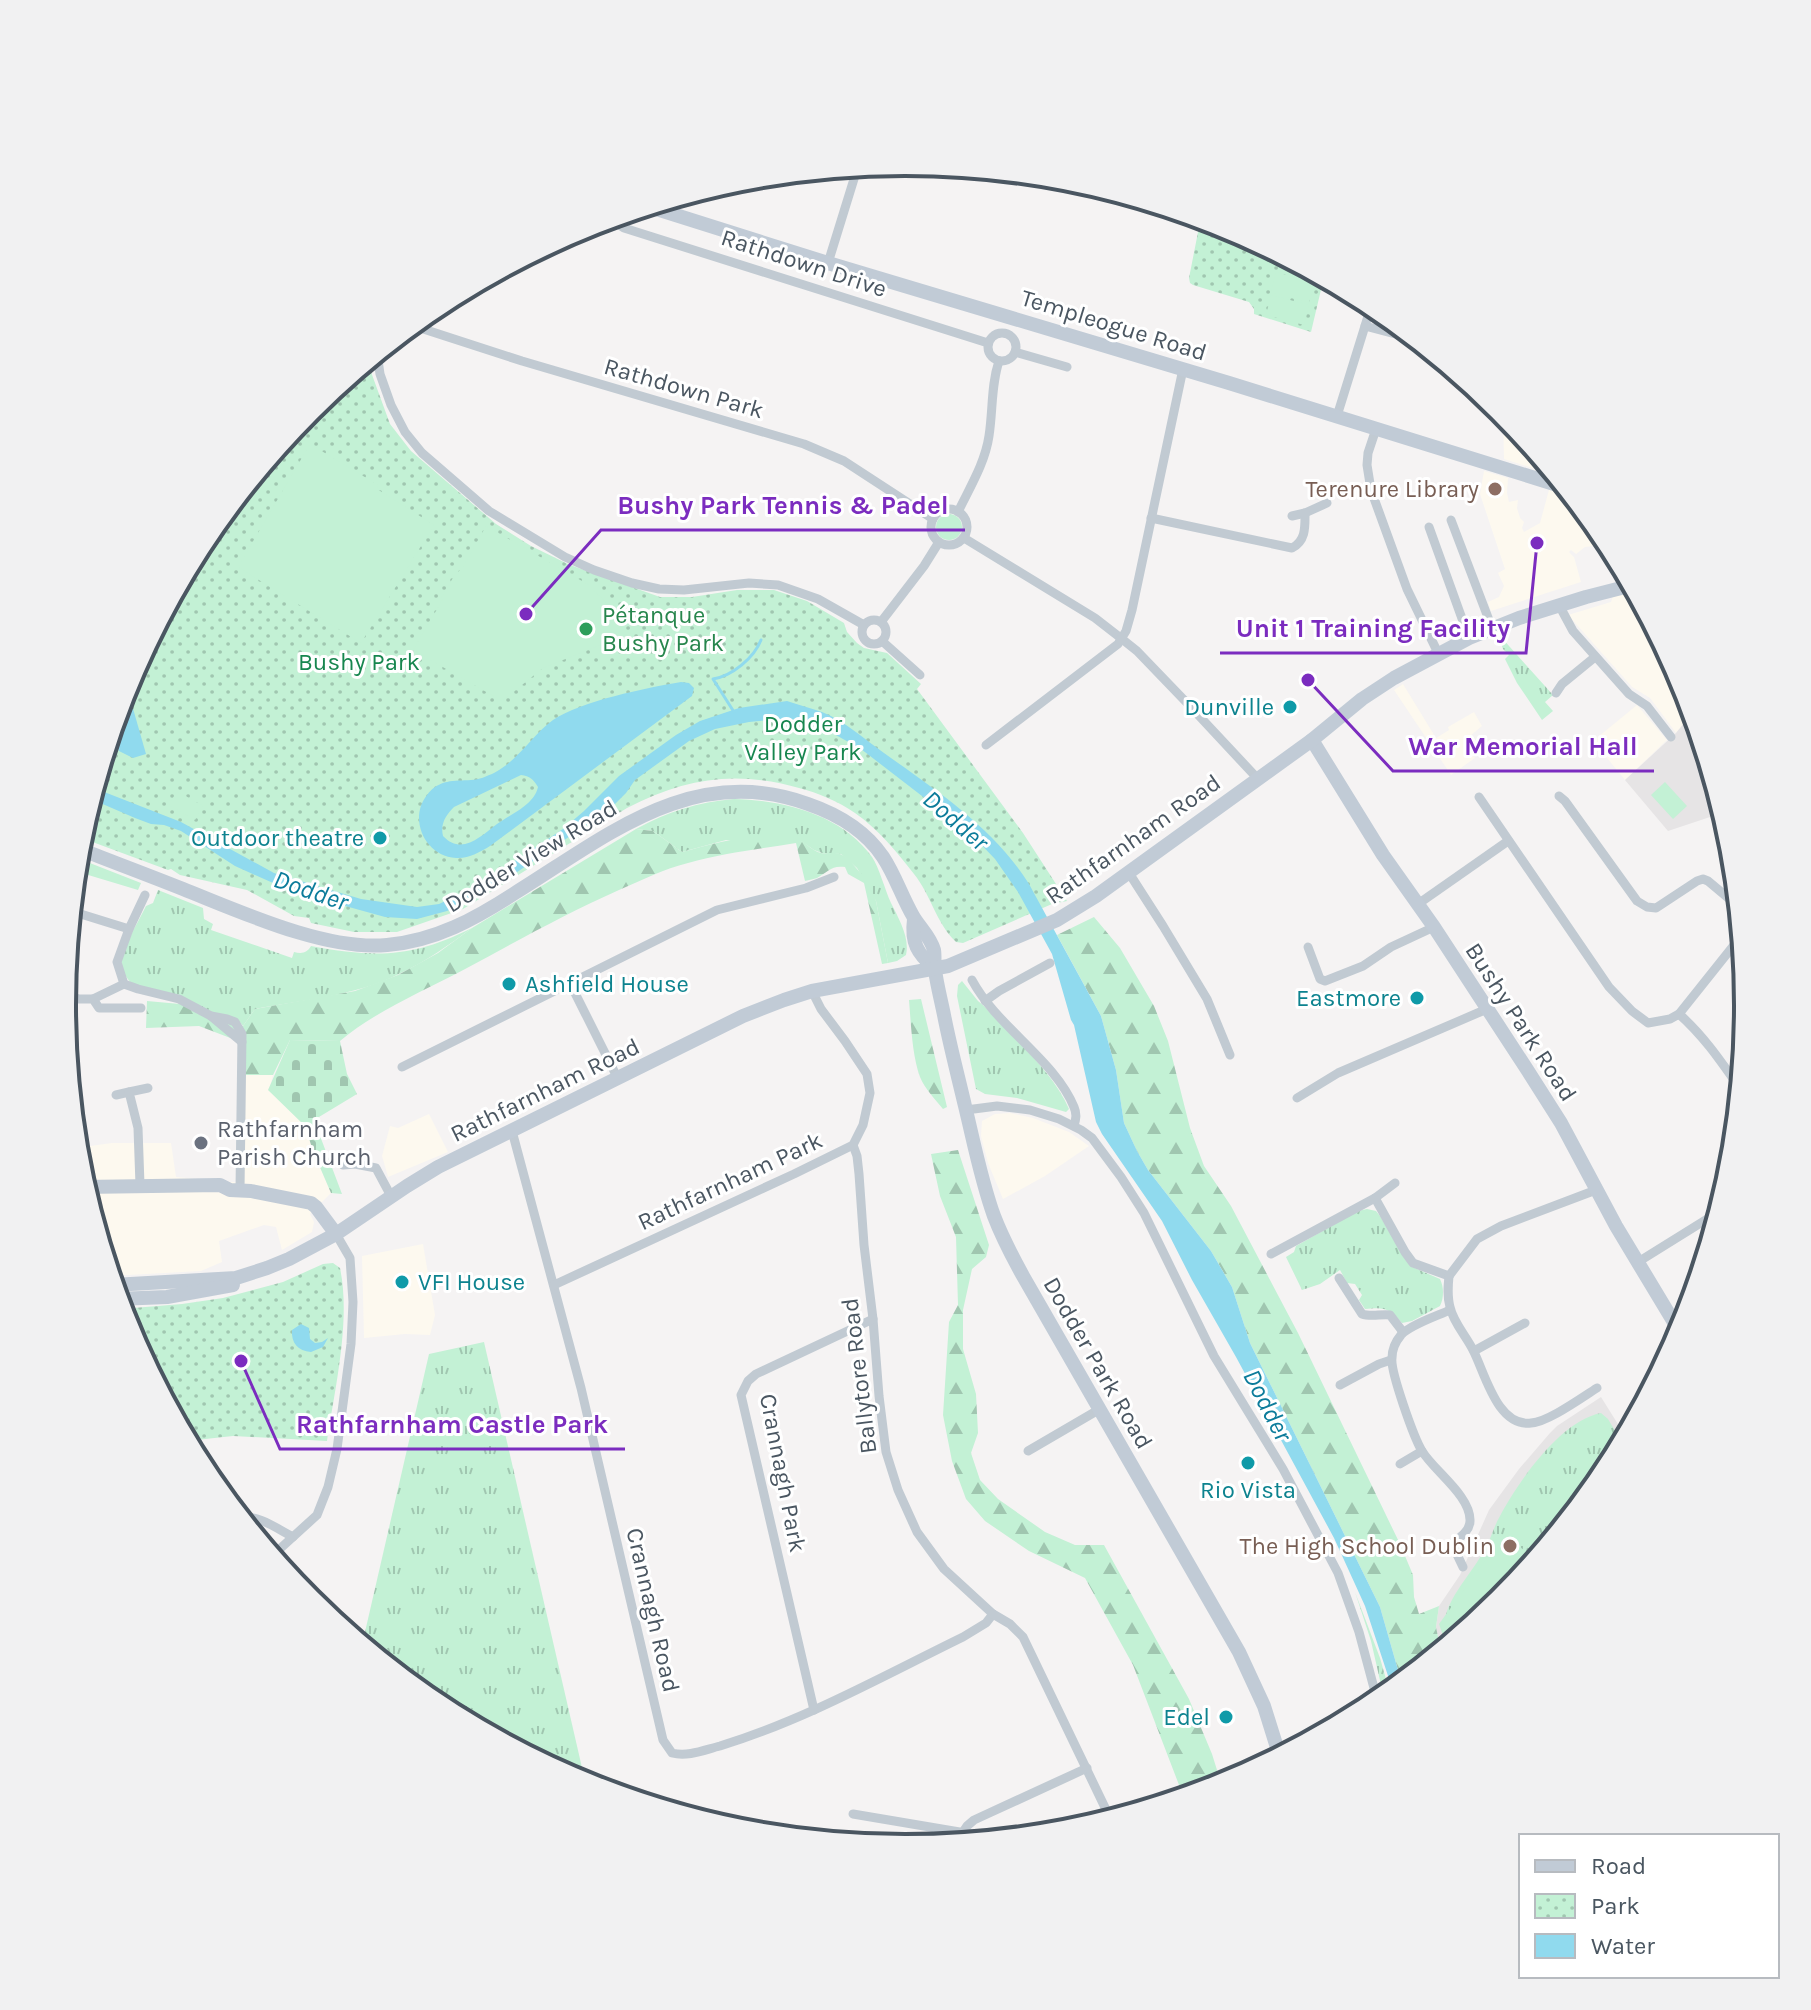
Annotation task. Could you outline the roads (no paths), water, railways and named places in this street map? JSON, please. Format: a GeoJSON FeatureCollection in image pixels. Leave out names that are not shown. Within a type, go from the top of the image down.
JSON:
{"type":"FeatureCollection","features":[{"type":"Feature","properties":{"kind":"main road","name":"Templeogue Road"},"geometry":{"type":"LineString","coordinates":[[666,212],[1549,483]]}},
{"type":"Feature","properties":{"kind":"main road","name":"Rathfarnham Road"},"geometry":{"type":"LineString","coordinates":[[125,1284],[236,1278],[289,1259],[336,1234],[438,1167],[743,1016],[812,991],[963,961],[1057,920],[1129,873],[1385,683],[1438,653],[1492,628],[1623,588]]}},
{"type":"Feature","properties":{"kind":"main road","name":"Bushy Park Road"},"geometry":{"type":"LineString","coordinates":[[1312,740],[1383,855],[1434,927],[1561,1123],[1596,1190],[1673,1320]]}},
{"type":"Feature","properties":{"kind":"main road","name":"Dodder View Road"},"geometry":{"type":"LineString","coordinates":[[90,853],[272,923],[339,943],[384,946],[429,938],[463,924],[632,821],[665,806],[717,792],[756,792],[782,796],[818,808],[844,820],[860,832],[882,856],[914,919],[912,935],[921,957],[935,969]]}},
{"type":"Feature","properties":{"kind":"main road","name":"Dodder Park Road"},"geometry":{"type":"LineString","coordinates":[[935,969],[980,1171],[1000,1231],[1249,1670],[1277,1746]]}},
{"type":"Feature","properties":{"kind":"main road"},"geometry":{"type":"LineString","coordinates":[[96,1187],[220,1185],[230,1190],[311,1203],[336,1234]]}},
{"type":"Feature","properties":{"kind":"main road","name":"Rathfarnham Road"},"geometry":{"type":"LineString","coordinates":[[130,1298],[167,1297],[237,1284],[292,1266],[320,1249],[336,1234]]}},
{"type":"Feature","properties":{"kind":"street"},"geometry":{"type":"LineString","coordinates":[[828,263],[855,177]]}},
{"type":"Feature","properties":{"kind":"street","name":"Rathdown Drive"},"geometry":{"type":"LineString","coordinates":[[622,226],[988,343],[995,334],[1007,334],[1013,339],[1015,352],[1067,367]]}},
{"type":"Feature","properties":{"kind":"street"},"geometry":{"type":"LineString","coordinates":[[1337,416],[1368,316]]}},
{"type":"Feature","properties":{"kind":"street"},"geometry":{"type":"LineString","coordinates":[[1365,326],[1390,333]]}},
{"type":"Feature","properties":{"kind":"street","name":"Rathdown Park"},"geometry":{"type":"LineString","coordinates":[[425,330],[804,444],[844,461],[933,519]]}},
{"type":"Feature","properties":{"kind":"street"},"geometry":{"type":"LineString","coordinates":[[988,343],[991,356],[999,361],[1007,360],[1015,352]]}},
{"type":"Feature","properties":{"kind":"street"},"geometry":{"type":"LineString","coordinates":[[958,512],[978,472],[988,438],[994,377],[999,361]]}},
{"type":"Feature","properties":{"kind":"street"},"geometry":{"type":"LineString","coordinates":[[379,365],[391,405],[405,432],[422,453],[489,511],[565,557],[632,583],[659,589],[684,590],[749,583],[778,585],[818,599],[864,625]]}},
{"type":"Feature","properties":{"kind":"street"},"geometry":{"type":"LineString","coordinates":[[986,745],[1122,639],[1132,610],[1183,369]]}},
{"type":"Feature","properties":{"kind":"street"},"geometry":{"type":"LineString","coordinates":[[1376,429],[1367,465],[1371,490],[1407,589],[1438,653]]}},
{"type":"Feature","properties":{"kind":"street"},"geometry":{"type":"LineString","coordinates":[[1292,516],[1327,503]]}},
{"type":"Feature","properties":{"kind":"street"},"geometry":{"type":"LineString","coordinates":[[941,511],[958,512],[966,521],[964,538],[955,545],[939,542],[932,534],[933,519],[941,511]]}},
{"type":"Feature","properties":{"kind":"street"},"geometry":{"type":"LineString","coordinates":[[1151,518],[1292,548],[1303,539],[1305,513]]}},
{"type":"Feature","properties":{"kind":"street"},"geometry":{"type":"LineString","coordinates":[[1451,520],[1492,628]]}},
{"type":"Feature","properties":{"kind":"street"},"geometry":{"type":"LineString","coordinates":[[1429,527],[1469,638]]}},
{"type":"Feature","properties":{"kind":"street"},"geometry":{"type":"LineString","coordinates":[[964,538],[1095,618],[1137,651],[1258,779]]}},
{"type":"Feature","properties":{"kind":"street"},"geometry":{"type":"LineString","coordinates":[[881,622],[939,542]]}},
{"type":"Feature","properties":{"kind":"street"},"geometry":{"type":"LineString","coordinates":[[1559,605],[1573,631],[1595,657],[1629,694],[1647,706],[1671,737]]}},
{"type":"Feature","properties":{"kind":"street"},"geometry":{"type":"LineString","coordinates":[[870,620],[881,622],[886,631],[882,641],[876,644],[865,641],[861,631],[864,625],[870,620]]}},
{"type":"Feature","properties":{"kind":"street"},"geometry":{"type":"LineString","coordinates":[[882,641],[920,675]]}},
{"type":"Feature","properties":{"kind":"street"},"geometry":{"type":"LineString","coordinates":[[1556,693],[1562,684],[1595,657]]}},
{"type":"Feature","properties":{"kind":"street"},"geometry":{"type":"LineString","coordinates":[[1559,796],[1642,905],[1656,908],[1703,879],[1728,898]]}},
{"type":"Feature","properties":{"kind":"street"},"geometry":{"type":"LineString","coordinates":[[1479,797],[1609,987],[1648,1023],[1679,1014],[1733,947]]}},
{"type":"Feature","properties":{"kind":"street"},"geometry":{"type":"LineString","coordinates":[[1418,904],[1508,841]]}},
{"type":"Feature","properties":{"kind":"street"},"geometry":{"type":"LineString","coordinates":[[1129,873],[1207,999],[1230,1055]]}},
{"type":"Feature","properties":{"kind":"street"},"geometry":{"type":"LineString","coordinates":[[402,1067],[717,910],[806,888],[834,877]]}},
{"type":"Feature","properties":{"kind":"street"},"geometry":{"type":"LineString","coordinates":[[124,984],[117,962],[145,895]]}},
{"type":"Feature","properties":{"kind":"street"},"geometry":{"type":"LineString","coordinates":[[81,914],[129,929]]}},
{"type":"Feature","properties":{"kind":"street"},"geometry":{"type":"LineString","coordinates":[[1308,947],[1320,979],[1325,981],[1363,966],[1391,947],[1434,927]]}},
{"type":"Feature","properties":{"kind":"street"},"geometry":{"type":"LineString","coordinates":[[985,1001],[1050,963]]}},
{"type":"Feature","properties":{"kind":"street"},"geometry":{"type":"LineString","coordinates":[[972,980],[985,1001],[1057,1080],[1075,1109],[1074,1126]]}},
{"type":"Feature","properties":{"kind":"street"},"geometry":{"type":"LineString","coordinates":[[570,983],[618,1079]]}},
{"type":"Feature","properties":{"kind":"street"},"geometry":{"type":"LineString","coordinates":[[76,998],[93,999],[124,984],[179,999],[211,1016],[235,1022],[242,1034],[240,1190]]}},
{"type":"Feature","properties":{"kind":"street","name":"Rathfarnham Park"},"geometry":{"type":"LineString","coordinates":[[554,1285],[853,1145],[863,1125],[870,1093],[867,1074],[821,1009],[812,991]]}},
{"type":"Feature","properties":{"kind":"street"},"geometry":{"type":"LineString","coordinates":[[93,999],[99,1008],[141,1008]]}},
{"type":"Feature","properties":{"kind":"street"},"geometry":{"type":"LineString","coordinates":[[1297,1098],[1338,1073],[1487,1009]]}},
{"type":"Feature","properties":{"kind":"street"},"geometry":{"type":"LineString","coordinates":[[1679,1014],[1694,1027],[1731,1077]]}},
{"type":"Feature","properties":{"kind":"street"},"geometry":{"type":"LineString","coordinates":[[116,1095],[148,1088]]}},
{"type":"Feature","properties":{"kind":"street"},"geometry":{"type":"LineString","coordinates":[[129,1092],[138,1128],[140,1185]]}},
{"type":"Feature","properties":{"kind":"street"},"geometry":{"type":"LineString","coordinates":[[966,1110],[997,1106],[1030,1110],[1074,1126],[1092,1138],[1137,1202],[1214,1356],[1324,1545],[1346,1593],[1375,1689]]}},
{"type":"Feature","properties":{"kind":"street","name":"Crannagh Road"},"geometry":{"type":"LineString","coordinates":[[512,1131],[584,1403],[666,1747],[682,1756],[795,1720],[963,1637],[986,1623],[993,1614]]}},
{"type":"Feature","properties":{"kind":"street","name":"Ballytore Road"},"geometry":{"type":"LineString","coordinates":[[853,1145],[859,1174],[886,1452],[898,1490],[917,1532],[944,1569],[1023,1637],[1106,1809]]}},
{"type":"Feature","properties":{"kind":"street"},"geometry":{"type":"LineString","coordinates":[[343,1165],[376,1168],[391,1196]]}},
{"type":"Feature","properties":{"kind":"street"},"geometry":{"type":"LineString","coordinates":[[1271,1254],[1375,1198],[1395,1183]]}},
{"type":"Feature","properties":{"kind":"street"},"geometry":{"type":"LineString","coordinates":[[1596,1190],[1501,1226],[1477,1239],[1449,1276],[1447,1294],[1450,1310],[1474,1351],[1495,1399],[1516,1421],[1529,1424],[1548,1417],[1597,1388]]}},
{"type":"Feature","properties":{"kind":"street"},"geometry":{"type":"LineString","coordinates":[[1375,1198],[1413,1263],[1449,1276]]}},
{"type":"Feature","properties":{"kind":"street"},"geometry":{"type":"LineString","coordinates":[[1638,1262],[1707,1219]]}},
{"type":"Feature","properties":{"kind":"street"},"geometry":{"type":"LineString","coordinates":[[280,1549],[317,1515],[328,1487],[337,1449],[351,1344],[353,1302],[350,1258],[336,1234]]}},
{"type":"Feature","properties":{"kind":"street"},"geometry":{"type":"LineString","coordinates":[[1339,1278],[1362,1314],[1390,1315],[1403,1332]]}},
{"type":"Feature","properties":{"kind":"street"},"geometry":{"type":"LineString","coordinates":[[1450,1310],[1403,1332],[1395,1344],[1391,1360],[1405,1409],[1422,1451],[1465,1502],[1470,1524],[1452,1544],[1463,1567]]}},
{"type":"Feature","properties":{"kind":"street","name":"Crannagh Park"},"geometry":{"type":"LineString","coordinates":[[814,1710],[741,1395],[748,1381],[756,1374],[873,1319]]}},
{"type":"Feature","properties":{"kind":"street"},"geometry":{"type":"LineString","coordinates":[[1474,1351],[1525,1323]]}},
{"type":"Feature","properties":{"kind":"street"},"geometry":{"type":"LineString","coordinates":[[1340,1385],[1391,1360]]}},
{"type":"Feature","properties":{"kind":"street"},"geometry":{"type":"LineString","coordinates":[[1028,1451],[1100,1409]]}},
{"type":"Feature","properties":{"kind":"street"},"geometry":{"type":"LineString","coordinates":[[1529,1424],[1533,1435]]}},
{"type":"Feature","properties":{"kind":"street"},"geometry":{"type":"LineString","coordinates":[[1400,1464],[1422,1451]]}},
{"type":"Feature","properties":{"kind":"street"},"geometry":{"type":"LineString","coordinates":[[253,1517],[293,1537]]}},
{"type":"Feature","properties":{"kind":"street"},"geometry":{"type":"LineString","coordinates":[[853,1814],[963,1832],[974,1820],[1087,1768]]}},
{"type":"Feature","properties":{"kind":"street"},"geometry":{"type":"LineString","coordinates":[[905,1834],[906,1823]]}},
{"type":"Feature","properties":{"kind":"water"},"geometry":{"type":"Polygon","coordinates":[[[689,683],[694,688],[692,696],[490,846],[478,853],[456,858],[445,856],[428,844],[419,815],[427,795],[437,786],[477,779],[503,768],[545,726],[565,713],[614,696],[689,683]],[[521,775],[454,807],[444,820],[443,836],[457,844],[471,842],[521,808],[532,799],[538,787],[531,778],[521,775]]]}},
{"type":"Feature","properties":{"kind":"water","name":"Dodder"},"geometry":{"type":"Polygon","coordinates":[[[787,701],[839,720],[944,796],[982,828],[1029,884],[1101,1016],[1116,1070],[1124,1123],[1137,1151],[1148,1170],[1211,1251],[1232,1287],[1250,1343],[1380,1607],[1398,1671],[1389,1678],[1365,1606],[1334,1538],[1162,1221],[1096,1122],[1074,1025],[1052,954],[1018,892],[995,859],[970,833],[861,749],[816,724],[802,720],[749,722],[715,729],[689,741],[635,780],[610,809],[504,881],[447,911],[417,919],[385,917],[291,891],[235,866],[181,831],[151,824],[101,803],[104,792],[181,822],[274,873],[361,899],[417,907],[439,904],[477,886],[563,829],[619,776],[676,735],[700,721],[739,708],[787,701]]]}},
{"type":"Feature","properties":{"kind":"water"},"geometry":{"type":"Polygon","coordinates":[[[132,706],[146,754],[133,758],[119,751],[117,747],[132,706]]]}},
{"type":"Feature","properties":{"kind":"water"},"geometry":{"type":"Polygon","coordinates":[[[301,1324],[309,1328],[310,1339],[315,1343],[328,1338],[323,1347],[311,1352],[296,1346],[292,1330],[301,1324]]]}},
{"type":"Feature","properties":{"kind":"waterway"},"geometry":{"type":"LineString","coordinates":[[734,712],[713,679],[742,665],[761,640]]}},
{"type":"Feature","properties":{"kind":"place","name":"Terenure Library"},"geometry":{"type":"Point","coordinates":[1495,489]}},
{"type":"Feature","properties":{"kind":"place","name":"Unit 1 Training Facility"},"geometry":{"type":"Point","coordinates":[1537,543]}},
{"type":"Feature","properties":{"kind":"place","name":"Bushy Park Tennis & Padel"},"geometry":{"type":"Point","coordinates":[526,614]}},
{"type":"Feature","properties":{"kind":"place","name":"Pétanque Bushy Park"},"geometry":{"type":"Point","coordinates":[586,629]}},
{"type":"Feature","properties":{"kind":"place","name":"War Memorial Hall"},"geometry":{"type":"Point","coordinates":[1308,680]}},
{"type":"Feature","properties":{"kind":"place","name":"Dunville"},"geometry":{"type":"Point","coordinates":[1290,707]}},
{"type":"Feature","properties":{"kind":"place","name":"Outdoor theatre"},"geometry":{"type":"Point","coordinates":[380,838]}},
{"type":"Feature","properties":{"kind":"place","name":"Ashfield House"},"geometry":{"type":"Point","coordinates":[509,984]}},
{"type":"Feature","properties":{"kind":"place","name":"Eastmore"},"geometry":{"type":"Point","coordinates":[1417,998]}},
{"type":"Feature","properties":{"kind":"place","name":"Rathfarnham Parish Church"},"geometry":{"type":"Point","coordinates":[201,1143]}},
{"type":"Feature","properties":{"kind":"place","name":"VFI House"},"geometry":{"type":"Point","coordinates":[402,1282]}},
{"type":"Feature","properties":{"kind":"place","name":"Rathfarnham Castle Park"},"geometry":{"type":"Point","coordinates":[241,1361]}},
{"type":"Feature","properties":{"kind":"place","name":"Rio Vista"},"geometry":{"type":"Point","coordinates":[1248,1463]}},
{"type":"Feature","properties":{"kind":"place","name":"The High School Dublin"},"geometry":{"type":"Point","coordinates":[1510,1546]}},
{"type":"Feature","properties":{"kind":"place","name":"Edel"},"geometry":{"type":"Point","coordinates":[1226,1717]}},
{"type":"Feature","properties":{"kind":"park label","name":"Bushy Park"},"geometry":{"type":"Point","coordinates":[359,662]}},
{"type":"Feature","properties":{"kind":"park label","name":"Dodder Valley Park"},"geometry":{"type":"Point","coordinates":[803,738]}}]}
